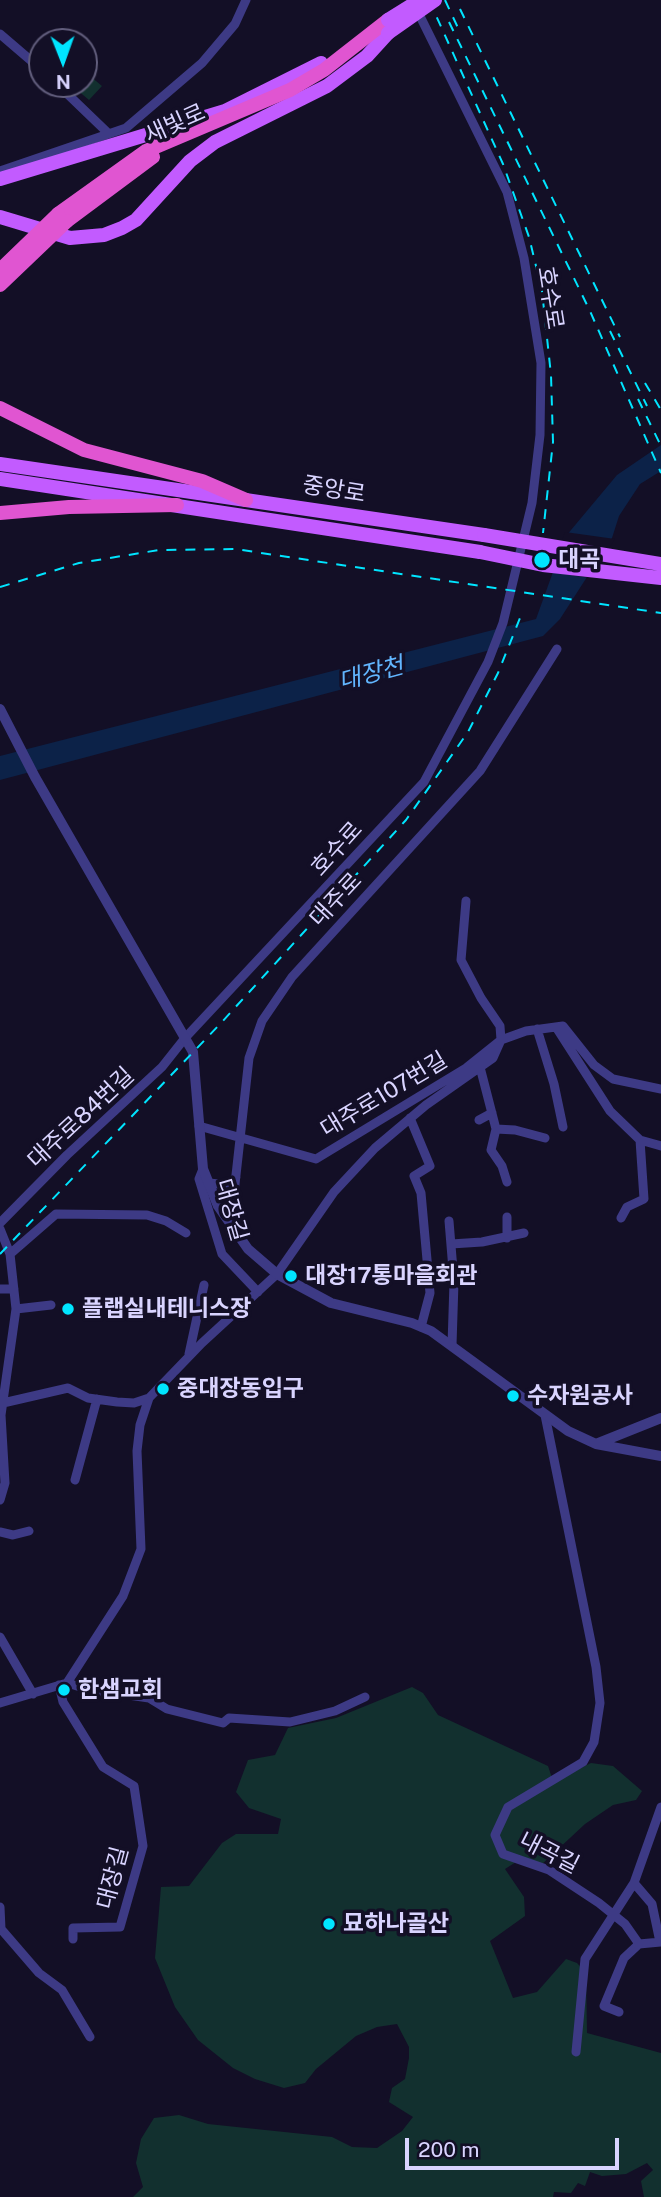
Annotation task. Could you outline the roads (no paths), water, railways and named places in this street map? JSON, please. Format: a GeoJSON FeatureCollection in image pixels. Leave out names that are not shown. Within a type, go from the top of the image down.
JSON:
{"type":"FeatureCollection","features":[{"type":"Feature","properties":{"kind":"highway","name":"새빛로"},"geometry":{"type":"LineString","coordinates":[[0,270],[146,151],[290,90],[388,27]]}},
{"type":"Feature","properties":{"kind":"highway","name":"새빛로"},"geometry":{"type":"LineString","coordinates":[[0,285],[63,217]]}},
{"type":"Feature","properties":{"kind":"highway"},"geometry":{"type":"LineString","coordinates":[[0,408],[84,450],[202,481],[246,500]]}},
{"type":"Feature","properties":{"kind":"highway"},"geometry":{"type":"LineString","coordinates":[[0,513],[58,507],[177,505]]}},
{"type":"Feature","properties":{"kind":"main road"},"geometry":{"type":"LineString","coordinates":[[0,217],[70,238],[104,236],[122,228],[136,220],[190,161],[215,142],[327,86],[367,56],[411,0]]}},
{"type":"Feature","properties":{"kind":"main road"},"geometry":{"type":"LineString","coordinates":[[388,27],[420,0]]}},
{"type":"Feature","properties":{"kind":"main road"},"geometry":{"type":"LineString","coordinates":[[388,27],[428,0]]}},
{"type":"Feature","properties":{"kind":"main road"},"geometry":{"type":"LineString","coordinates":[[0,179],[225,111],[313,69],[435,0]]}},
{"type":"Feature","properties":{"kind":"main road","name":"중앙로"},"geometry":{"type":"LineString","coordinates":[[0,464],[484,535],[661,564]]}},
{"type":"Feature","properties":{"kind":"main road","name":"중앙로"},"geometry":{"type":"LineString","coordinates":[[0,480],[480,552],[530,563],[661,578]]}},
{"type":"Feature","properties":{"kind":"street"},"geometry":{"type":"LineString","coordinates":[[0,171],[126,128],[202,63],[235,24],[246,0]]}},
{"type":"Feature","properties":{"kind":"street","name":"호수로"},"geometry":{"type":"LineString","coordinates":[[185,1038],[424,782],[488,663],[503,623],[532,503],[540,435],[541,363],[524,258],[507,192],[411,0]]}},
{"type":"Feature","properties":{"kind":"street"},"geometry":{"type":"LineString","coordinates":[[0,34],[28,58]]}},
{"type":"Feature","properties":{"kind":"street"},"geometry":{"type":"LineString","coordinates":[[72,98],[109,134]]}},
{"type":"Feature","properties":{"kind":"street","name":"대주로"},"geometry":{"type":"LineString","coordinates":[[234,1231],[234,1193],[249,1058],[262,1021],[292,977],[480,771],[557,649]]}},
{"type":"Feature","properties":{"kind":"street"},"geometry":{"type":"LineString","coordinates":[[0,709],[35,777],[193,1052],[203,1169],[218,1206],[248,1249],[277,1274],[331,1303],[421,1327],[452,1345],[568,1431],[596,1444],[661,1456]]}},
{"type":"Feature","properties":{"kind":"street"},"geometry":{"type":"LineString","coordinates":[[466,901],[461,960],[481,998],[500,1026],[501,1040]]}},
{"type":"Feature","properties":{"kind":"street"},"geometry":{"type":"LineString","coordinates":[[661,1088],[613,1079],[594,1065],[563,1026],[556,1027],[610,1111],[640,1140],[661,1146]]}},
{"type":"Feature","properties":{"kind":"street","name":"대주로107번길"},"geometry":{"type":"LineString","coordinates":[[199,1126],[316,1159],[466,1068],[501,1040],[537,1029],[556,1027]]}},
{"type":"Feature","properties":{"kind":"street"},"geometry":{"type":"LineString","coordinates":[[537,1029],[554,1084],[563,1127]]}},
{"type":"Feature","properties":{"kind":"street","name":"대주로84번길"},"geometry":{"type":"LineString","coordinates":[[0,1223],[67,1155],[162,1067],[185,1038]]}},
{"type":"Feature","properties":{"kind":"street","name":"대주로107번길"},"geometry":{"type":"LineString","coordinates":[[277,1274],[334,1192],[375,1148],[410,1118],[493,1058],[501,1040]]}},
{"type":"Feature","properties":{"kind":"street","name":"대주로107번길"},"geometry":{"type":"LineString","coordinates":[[480,1067],[496,1129],[491,1150],[502,1166],[507,1182]]}},
{"type":"Feature","properties":{"kind":"street"},"geometry":{"type":"LineString","coordinates":[[479,1121],[492,1113]]}},
{"type":"Feature","properties":{"kind":"street","name":"대주로107번길"},"geometry":{"type":"LineString","coordinates":[[410,1118],[430,1166],[414,1176],[421,1193],[429,1293],[421,1327]]}},
{"type":"Feature","properties":{"kind":"street"},"geometry":{"type":"LineString","coordinates":[[496,1129],[545,1138]]}},
{"type":"Feature","properties":{"kind":"street"},"geometry":{"type":"LineString","coordinates":[[621,1218],[627,1207],[643,1199],[640,1140]]}},
{"type":"Feature","properties":{"kind":"street","name":"대장길"},"geometry":{"type":"LineString","coordinates":[[203,1169],[199,1179],[222,1254],[258,1292]]}},
{"type":"Feature","properties":{"kind":"street"},"geometry":{"type":"LineString","coordinates":[[209,1183],[228,1185],[236,1177]]}},
{"type":"Feature","properties":{"kind":"street"},"geometry":{"type":"LineString","coordinates":[[218,1206],[234,1193]]}},
{"type":"Feature","properties":{"kind":"street"},"geometry":{"type":"LineString","coordinates":[[10,1254],[56,1214],[148,1215],[166,1221],[186,1233]]}},
{"type":"Feature","properties":{"kind":"street"},"geometry":{"type":"LineString","coordinates":[[507,1217],[507,1238]]}},
{"type":"Feature","properties":{"kind":"street"},"geometry":{"type":"LineString","coordinates":[[449,1221],[454,1282],[452,1345]]}},
{"type":"Feature","properties":{"kind":"street"},"geometry":{"type":"LineString","coordinates":[[0,1229],[10,1254],[16,1309],[1,1416],[5,1483],[0,1500]]}},
{"type":"Feature","properties":{"kind":"street"},"geometry":{"type":"LineString","coordinates":[[451,1244],[507,1238],[524,1233]]}},
{"type":"Feature","properties":{"kind":"street"},"geometry":{"type":"LineString","coordinates":[[63,1684],[122,1596],[141,1549],[137,1451],[140,1424],[149,1398],[188,1356],[277,1274]]}},
{"type":"Feature","properties":{"kind":"street"},"geometry":{"type":"LineString","coordinates":[[188,1356],[204,1285]]}},
{"type":"Feature","properties":{"kind":"street"},"geometry":{"type":"LineString","coordinates":[[0,1289],[14,1289]]}},
{"type":"Feature","properties":{"kind":"street"},"geometry":{"type":"LineString","coordinates":[[16,1309],[51,1305]]}},
{"type":"Feature","properties":{"kind":"street"},"geometry":{"type":"LineString","coordinates":[[3,1403],[68,1388],[97,1399],[134,1404],[149,1398]]}},
{"type":"Feature","properties":{"kind":"street"},"geometry":{"type":"LineString","coordinates":[[75,1480],[97,1399]]}},
{"type":"Feature","properties":{"kind":"street","name":"내곡길"},"geometry":{"type":"LineString","coordinates":[[545,1415],[596,1667],[600,1703],[594,1742],[583,1762],[508,1807],[495,1835],[503,1854],[549,1870],[625,1924],[639,1944]]}},
{"type":"Feature","properties":{"kind":"street"},"geometry":{"type":"LineString","coordinates":[[596,1444],[661,1418]]}},
{"type":"Feature","properties":{"kind":"street"},"geometry":{"type":"LineString","coordinates":[[0,1532],[13,1535],[29,1531]]}},
{"type":"Feature","properties":{"kind":"street"},"geometry":{"type":"LineString","coordinates":[[0,1637],[33,1694]]}},
{"type":"Feature","properties":{"kind":"street"},"geometry":{"type":"LineString","coordinates":[[0,1703],[63,1684],[149,1698],[167,1709],[223,1723],[229,1718],[290,1722],[335,1710],[365,1697]]}},
{"type":"Feature","properties":{"kind":"street","name":"대장길"},"geometry":{"type":"LineString","coordinates":[[63,1684],[63,1702],[103,1766],[134,1786],[143,1846],[120,1927],[73,1928],[73,1939]]}},
{"type":"Feature","properties":{"kind":"street"},"geometry":{"type":"LineString","coordinates":[[576,2052],[585,1959],[634,1883],[656,1833],[661,1807]]}},
{"type":"Feature","properties":{"kind":"street"},"geometry":{"type":"LineString","coordinates":[[619,2012],[604,2006],[624,1958],[639,1944],[660,1942],[652,1904],[634,1883]]}},
{"type":"Feature","properties":{"kind":"street"},"geometry":{"type":"LineString","coordinates":[[0,1907],[1,1929],[39,1973],[54,1981],[62,1990],[90,2037]]}},
{"type":"Feature","properties":{"kind":"water","name":"대장천"},"geometry":{"type":"Polygon","coordinates":[[[661,445],[661,471],[640,484],[619,516],[612,538],[560,619],[543,636],[0,780],[0,756],[536,619],[566,536],[617,475],[661,445]]]}},
{"type":"Feature","properties":{"kind":"railway"},"geometry":{"type":"LineString","coordinates":[[429,0],[503,164],[529,237],[542,291],[551,375],[553,442],[543,533]]}},
{"type":"Feature","properties":{"kind":"railway"},"geometry":{"type":"LineString","coordinates":[[445,0],[459,30]]}},
{"type":"Feature","properties":{"kind":"railway"},"geometry":{"type":"LineString","coordinates":[[460,9],[620,337]]}},
{"type":"Feature","properties":{"kind":"railway"},"geometry":{"type":"LineString","coordinates":[[449,22],[590,311],[661,473]]}},
{"type":"Feature","properties":{"kind":"railway"},"geometry":{"type":"LineString","coordinates":[[610,331],[647,406]]}},
{"type":"Feature","properties":{"kind":"railway"},"geometry":{"type":"LineString","coordinates":[[645,383],[661,410]]}},
{"type":"Feature","properties":{"kind":"railway"},"geometry":{"type":"LineString","coordinates":[[638,399],[661,446]]}},
{"type":"Feature","properties":{"kind":"railway"},"geometry":{"type":"LineString","coordinates":[[0,587],[79,563],[159,550],[235,549],[661,613]]}},
{"type":"Feature","properties":{"kind":"railway"},"geometry":{"type":"LineString","coordinates":[[0,1254],[221,1023],[406,820],[468,732],[498,673],[520,618]]}},
{"type":"Feature","properties":{"kind":"place","name":"대곡"},"geometry":{"type":"Point","coordinates":[542,560]}},
{"type":"Feature","properties":{"kind":"place","name":"대장17통마을회관"},"geometry":{"type":"Point","coordinates":[291,1276]}},
{"type":"Feature","properties":{"kind":"place","name":"플랩실내테니스장"},"geometry":{"type":"Point","coordinates":[68,1309]}},
{"type":"Feature","properties":{"kind":"place","name":"중대장동입구"},"geometry":{"type":"Point","coordinates":[163,1389]}},
{"type":"Feature","properties":{"kind":"place","name":"수자원공사"},"geometry":{"type":"Point","coordinates":[513,1396]}},
{"type":"Feature","properties":{"kind":"place","name":"한샘교회"},"geometry":{"type":"Point","coordinates":[64,1690]}},
{"type":"Feature","properties":{"kind":"place","name":"묘하나골산"},"geometry":{"type":"Point","coordinates":[329,1924]}}]}
